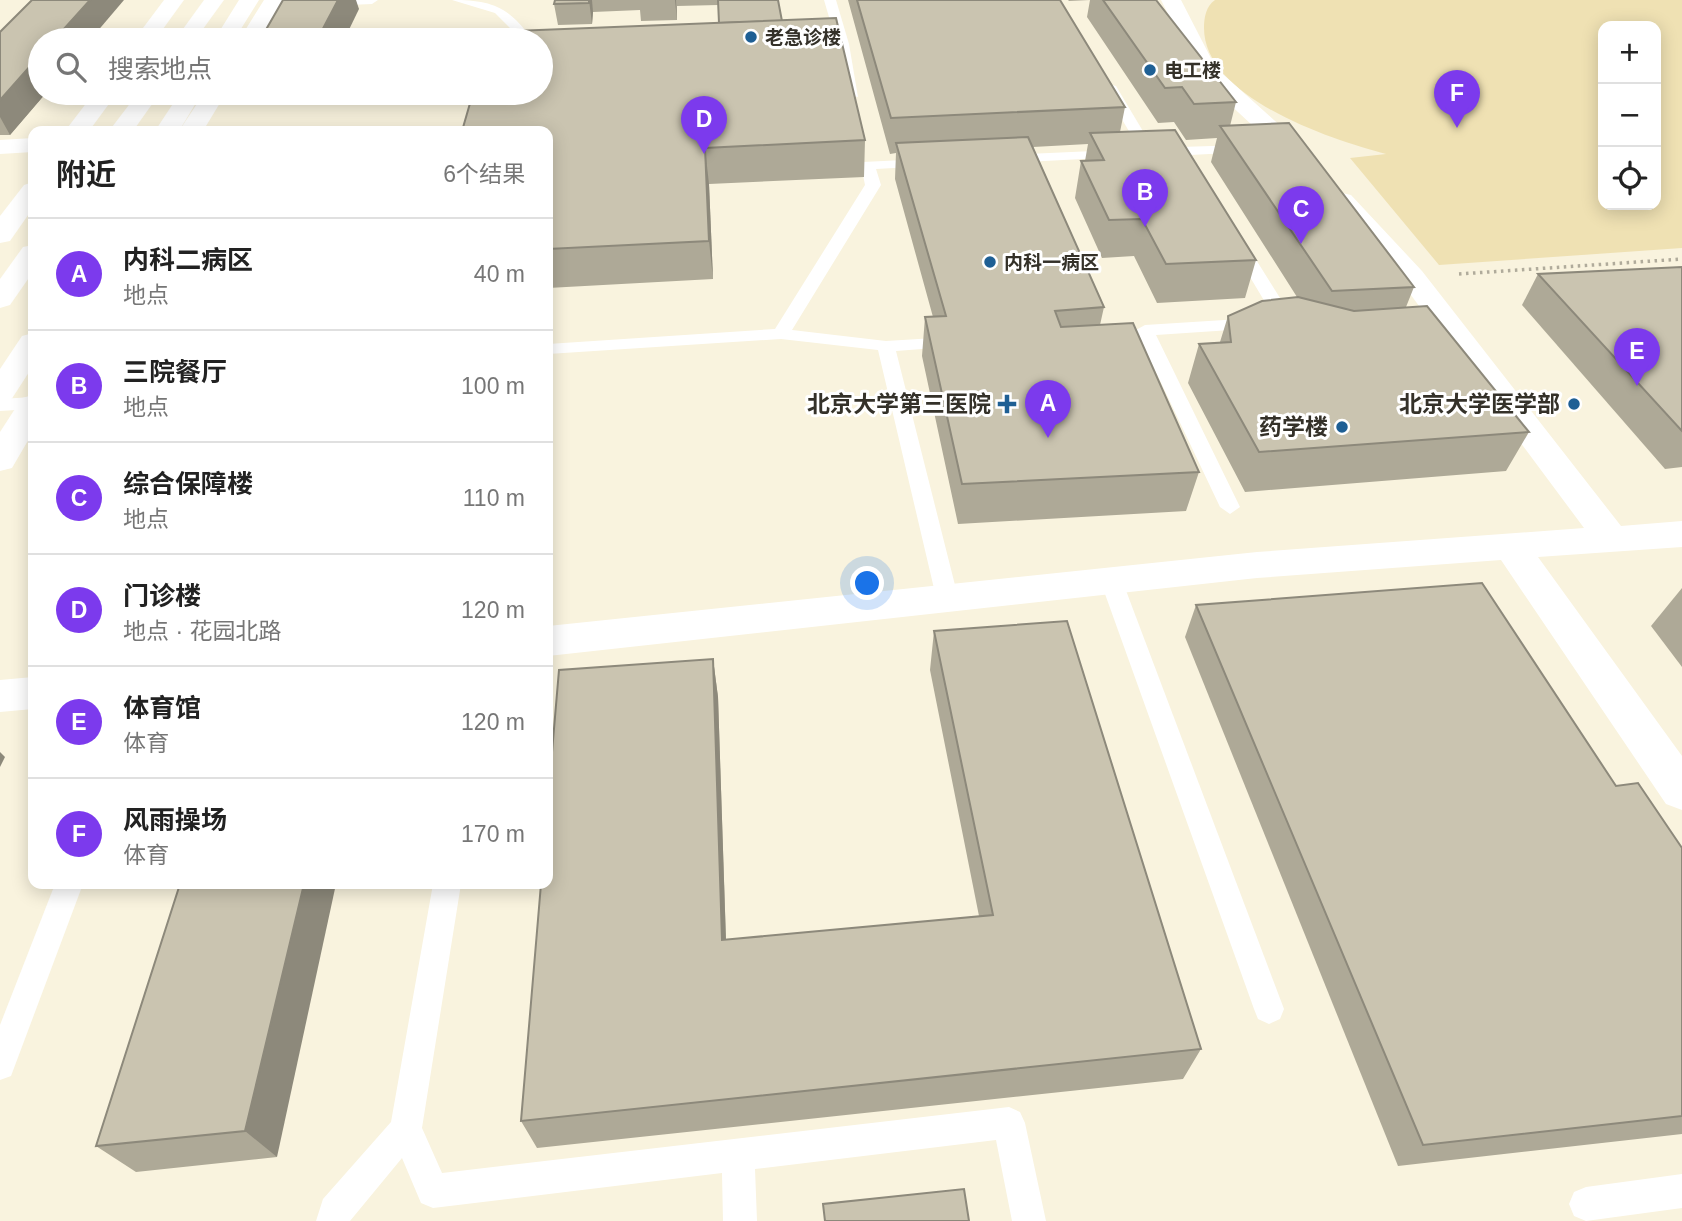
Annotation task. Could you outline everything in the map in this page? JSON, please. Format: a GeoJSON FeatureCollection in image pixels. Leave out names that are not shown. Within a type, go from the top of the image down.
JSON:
{"type":"FeatureCollection","features":[{"type":"Feature","properties":{"kind":"street"},"geometry":{"type":"LineString","coordinates":[[153,28],[174,0]]}},
{"type":"Feature","properties":{"kind":"street"},"geometry":{"type":"LineString","coordinates":[[194,28],[214,0]]}},
{"type":"Feature","properties":{"kind":"street"},"geometry":{"type":"LineString","coordinates":[[1171,0],[1207,71],[1273,148],[1412,277],[1613,541]]}},
{"type":"Feature","properties":{"kind":"street"},"geometry":{"type":"LineString","coordinates":[[232,28],[247,4]]}},
{"type":"Feature","properties":{"kind":"street"},"geometry":{"type":"LineString","coordinates":[[258,28],[279,4]]}},
{"type":"Feature","properties":{"kind":"street"},"geometry":{"type":"LineString","coordinates":[[81,126],[97,105]]}},
{"type":"Feature","properties":{"kind":"street"},"geometry":{"type":"LineString","coordinates":[[125,126],[140,105]]}},
{"type":"Feature","properties":{"kind":"street"},"geometry":{"type":"LineString","coordinates":[[170,126],[183,105]]}},
{"type":"Feature","properties":{"kind":"street"},"geometry":{"type":"LineString","coordinates":[[194,126],[207,105]]}},
{"type":"Feature","properties":{"kind":"street"},"geometry":{"type":"LineString","coordinates":[[0,147],[28,145]]}},
{"type":"Feature","properties":{"kind":"street"},"geometry":{"type":"LineString","coordinates":[[10,228],[28,198]]}},
{"type":"Feature","properties":{"kind":"street"},"geometry":{"type":"LineString","coordinates":[[0,299],[28,260]]}},
{"type":"Feature","properties":{"kind":"street"},"geometry":{"type":"LineString","coordinates":[[0,393],[28,350]]}},
{"type":"Feature","properties":{"kind":"street"},"geometry":{"type":"LineString","coordinates":[[0,460],[28,412]]}},
{"type":"Feature","properties":{"kind":"street"},"geometry":{"type":"LineString","coordinates":[[553,640],[1257,565],[1682,534]]}},
{"type":"Feature","properties":{"kind":"street"},"geometry":{"type":"LineString","coordinates":[[1511,547],[1682,790]]}},
{"type":"Feature","properties":{"kind":"street"},"geometry":{"type":"LineString","coordinates":[[0,696],[28,693]]}},
{"type":"Feature","properties":{"kind":"lane"},"geometry":{"type":"LineString","coordinates":[[314,3],[372,0]]}},
{"type":"Feature","properties":{"kind":"lane"},"geometry":{"type":"LineString","coordinates":[[458,0],[499,10],[517,28]]}},
{"type":"Feature","properties":{"kind":"lane"},"geometry":{"type":"LineString","coordinates":[[830,0],[843,44],[857,111]]}},
{"type":"Feature","properties":{"kind":"lane"},"geometry":{"type":"LineString","coordinates":[[247,4],[279,4]]}},
{"type":"Feature","properties":{"kind":"lane"},"geometry":{"type":"LineString","coordinates":[[802,46],[843,44]]}},
{"type":"Feature","properties":{"kind":"lane"},"geometry":{"type":"LineString","coordinates":[[1099,71],[1149,153]]}},
{"type":"Feature","properties":{"kind":"lane"},"geometry":{"type":"LineString","coordinates":[[988,160],[1273,148]]}},
{"type":"Feature","properties":{"kind":"lane"},"geometry":{"type":"LineString","coordinates":[[1180,151],[1201,185]]}},
{"type":"Feature","properties":{"kind":"lane"},"geometry":{"type":"LineString","coordinates":[[781,334],[873,185],[866,159],[935,162]]}},
{"type":"Feature","properties":{"kind":"lane"},"geometry":{"type":"LineString","coordinates":[[1229,231],[1286,321],[1139,330],[1230,508]]}},
{"type":"Feature","properties":{"kind":"lane"},"geometry":{"type":"LineString","coordinates":[[553,349],[781,334],[886,346],[935,343]]}},
{"type":"Feature","properties":{"kind":"lane"},"geometry":{"type":"LineString","coordinates":[[886,346],[947,597]]}},
{"type":"Feature","properties":{"kind":"lane"},"geometry":{"type":"LineString","coordinates":[[0,405],[28,404]]}},
{"type":"Feature","properties":{"kind":"lane"},"geometry":{"type":"LineString","coordinates":[[1111,580],[1269,1009]]}},
{"type":"Feature","properties":{"kind":"lane"},"geometry":{"type":"LineString","coordinates":[[0,1065],[67,889]]}},
{"type":"Feature","properties":{"kind":"lane"},"geometry":{"type":"LineString","coordinates":[[333,1221],[335,1212],[407,1129],[446,889]]}},
{"type":"Feature","properties":{"kind":"lane"},"geometry":{"type":"LineString","coordinates":[[407,1129],[433,1191],[1009,1123],[1029,1221]]}},
{"type":"Feature","properties":{"kind":"lane"},"geometry":{"type":"LineString","coordinates":[[738,1157],[740,1221]]}},
{"type":"Feature","properties":{"kind":"lane"},"geometry":{"type":"LineString","coordinates":[[1586,1203],[1682,1191]]}},
{"type":"Feature","properties":{"kind":"path"},"geometry":{"type":"LineString","coordinates":[[1412,277],[1682,259]]}},
{"type":"Feature","properties":{"kind":"shaded area"},"geometry":{"type":"Polygon","coordinates":[[[1215,0],[1682,0],[1682,248],[1439,265],[1350,158],[1386,154],[1305,126],[1247,95],[1225,75],[1210,53],[1204,28],[1209,6],[1215,0]]]}},
{"type":"Feature","properties":{"kind":"building"},"geometry":{"type":"Polygon","coordinates":[[[32,0],[90,0],[65,28],[28,28],[28,68],[0,100],[0,32],[32,0]]]}},
{"type":"Feature","properties":{"kind":"building"},"geometry":{"type":"Polygon","coordinates":[[[283,0],[338,0],[323,28],[267,28],[283,0]]]}},
{"type":"Feature","properties":{"kind":"building"},"geometry":{"type":"Polygon","coordinates":[[[555,0],[589,0],[589,3],[554,4],[555,0]]]}},
{"type":"Feature","properties":{"kind":"building"},"geometry":{"type":"Polygon","coordinates":[[[718,0],[778,0],[782,21],[719,23],[718,0]]]}},
{"type":"Feature","properties":{"kind":"building"},"geometry":{"type":"Polygon","coordinates":[[[857,0],[1060,0],[1125,107],[891,118],[857,0]]]}},
{"type":"Feature","properties":{"kind":"building"},"geometry":{"type":"Polygon","coordinates":[[[1103,0],[1156,0],[1236,102],[1194,104],[1182,87],[1165,88],[1103,0]]]}},
{"type":"Feature","properties":{"kind":"building"},"geometry":{"type":"Polygon","coordinates":[[[836,18],[865,140],[705,148],[709,241],[553,249],[553,126],[463,126],[470,105],[553,105],[553,29],[836,18]]]}},
{"type":"Feature","properties":{"kind":"building"},"geometry":{"type":"Polygon","coordinates":[[[1289,123],[1414,287],[1332,291],[1220,126],[1289,123]]]}},
{"type":"Feature","properties":{"kind":"building"},"geometry":{"type":"Polygon","coordinates":[[[1175,130],[1256,260],[1166,264],[1142,219],[1109,220],[1081,161],[1104,160],[1090,133],[1175,130]]]}},
{"type":"Feature","properties":{"kind":"building"},"geometry":{"type":"Polygon","coordinates":[[[1028,137],[1104,307],[1055,311],[1061,327],[1133,323],[1199,472],[962,484],[925,317],[946,316],[896,143],[1028,137]]]}},
{"type":"Feature","properties":{"kind":"building"},"geometry":{"type":"Polygon","coordinates":[[[1682,267],[1682,431],[1538,274],[1682,267]]]}},
{"type":"Feature","properties":{"kind":"building","name":"药学楼"},"geometry":{"type":"Polygon","coordinates":[[[1298,297],[1354,311],[1427,306],[1529,432],[1259,452],[1199,344],[1231,342],[1228,316],[1262,301],[1298,297]]]}},
{"type":"Feature","properties":{"kind":"building"},"geometry":{"type":"Polygon","coordinates":[[[1482,583],[1616,786],[1638,783],[1682,848],[1682,1116],[1423,1145],[1196,605],[1482,583]]]}},
{"type":"Feature","properties":{"kind":"building"},"geometry":{"type":"Polygon","coordinates":[[[1067,621],[1201,1049],[521,1121],[541,889],[553,889],[553,740],[559,670],[713,659],[722,940],[993,915],[934,631],[1067,621]]]}},
{"type":"Feature","properties":{"kind":"building"},"geometry":{"type":"Polygon","coordinates":[[[178,889],[303,889],[245,1131],[96,1146],[178,889]]]}},
{"type":"Feature","properties":{"kind":"building"},"geometry":{"type":"Polygon","coordinates":[[[964,1189],[969,1221],[825,1221],[823,1204],[964,1189]]]}},
{"type":"Feature","properties":{"kind":"place","name":"老急诊楼"},"geometry":{"type":"Point","coordinates":[751,37]}},
{"type":"Feature","properties":{"kind":"place","name":"电工楼"},"geometry":{"type":"Point","coordinates":[1150,70]}},
{"type":"Feature","properties":{"kind":"place","name":"风雨操场"},"geometry":{"type":"Point","coordinates":[1457,128]}},
{"type":"Feature","properties":{"kind":"place","name":"门诊楼"},"geometry":{"type":"Point","coordinates":[704,154]}},
{"type":"Feature","properties":{"kind":"place","name":"三院餐厅"},"geometry":{"type":"Point","coordinates":[1145,227]}},
{"type":"Feature","properties":{"kind":"place","name":"综合保障楼"},"geometry":{"type":"Point","coordinates":[1301,244]}},
{"type":"Feature","properties":{"kind":"place","name":"内科一病区"},"geometry":{"type":"Point","coordinates":[990,262]}},
{"type":"Feature","properties":{"kind":"place","name":"体育馆"},"geometry":{"type":"Point","coordinates":[1637,386]}},
{"type":"Feature","properties":{"kind":"place","name":"北京大学第三医院"},"geometry":{"type":"Point","coordinates":[1007,404]}},
{"type":"Feature","properties":{"kind":"place","name":"北京大学医学部"},"geometry":{"type":"Point","coordinates":[1574,404]}},
{"type":"Feature","properties":{"kind":"place","name":"药学楼"},"geometry":{"type":"Point","coordinates":[1342,427]}},
{"type":"Feature","properties":{"kind":"place","name":"内科二病区"},"geometry":{"type":"Point","coordinates":[1048,438]}}]}
